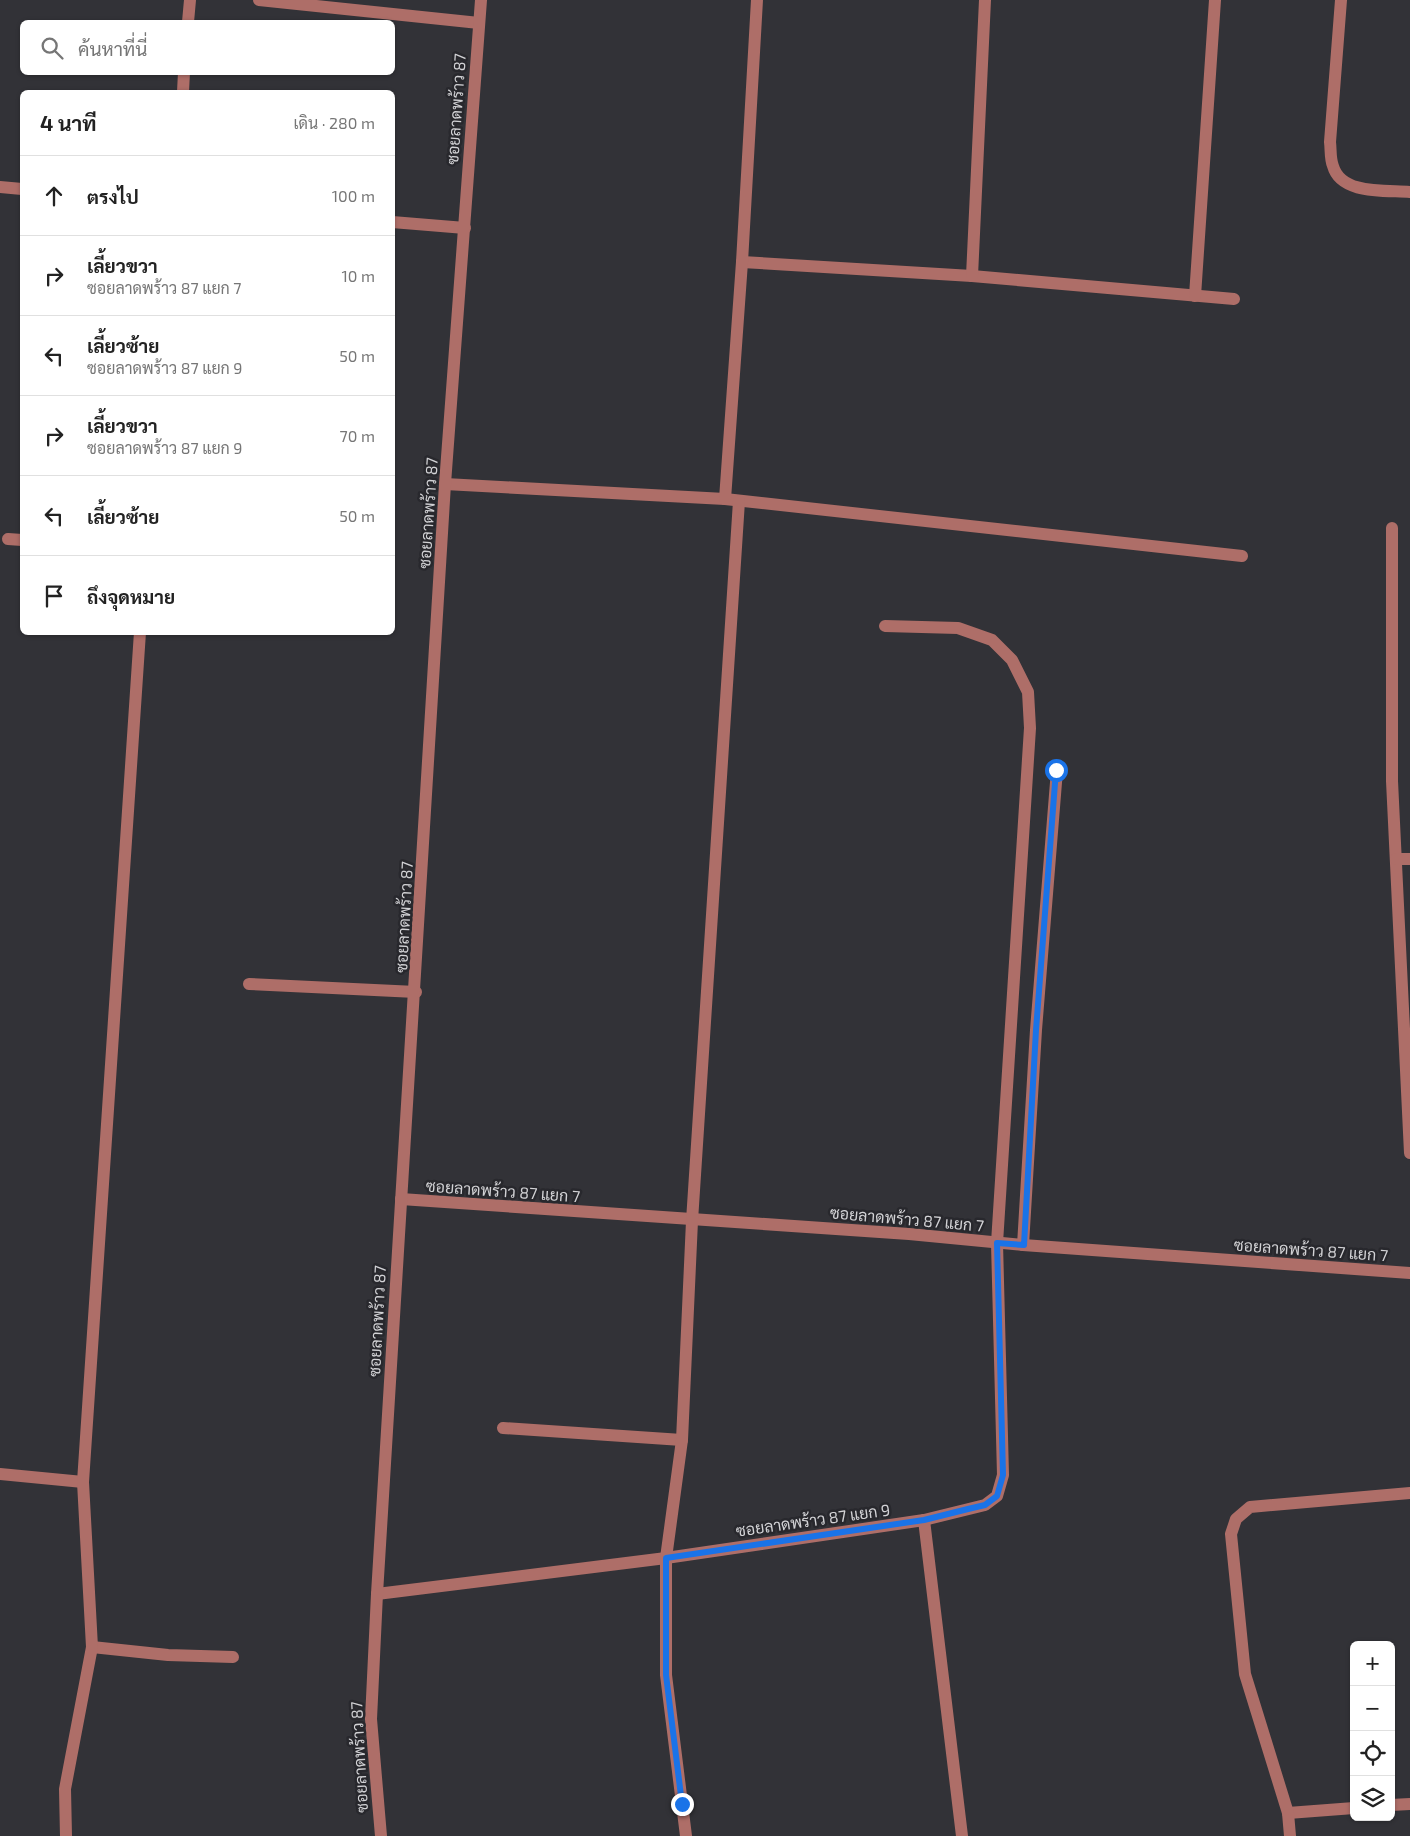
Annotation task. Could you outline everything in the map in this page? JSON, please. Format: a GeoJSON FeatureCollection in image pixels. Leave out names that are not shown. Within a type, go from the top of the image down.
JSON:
{"type":"FeatureCollection","features":[{"type":"Feature","properties":{"kind":"street"},"geometry":{"type":"LineString","coordinates":[[188,20],[190,0]]}},
{"type":"Feature","properties":{"kind":"street"},"geometry":{"type":"LineString","coordinates":[[259,0],[478,23]]}},
{"type":"Feature","properties":{"kind":"street","name":"ซอยลาดพร้าว 87"},"geometry":{"type":"LineString","coordinates":[[381,1836],[371,1719],[377,1594],[401,1199],[416,992],[445,484],[480,0]]}},
{"type":"Feature","properties":{"kind":"street"},"geometry":{"type":"LineString","coordinates":[[725,499],[742,262],[757,0]]}},
{"type":"Feature","properties":{"kind":"street"},"geometry":{"type":"LineString","coordinates":[[972,276],[985,0]]}},
{"type":"Feature","properties":{"kind":"street"},"geometry":{"type":"LineString","coordinates":[[1195,296],[1215,0]]}},
{"type":"Feature","properties":{"kind":"street"},"geometry":{"type":"LineString","coordinates":[[1342,0],[1330,142],[1332,166],[1338,178],[1356,187],[1410,192]]}},
{"type":"Feature","properties":{"kind":"street"},"geometry":{"type":"LineString","coordinates":[[183,90],[184,75]]}},
{"type":"Feature","properties":{"kind":"street"},"geometry":{"type":"LineString","coordinates":[[0,187],[20,189]]}},
{"type":"Feature","properties":{"kind":"street"},"geometry":{"type":"LineString","coordinates":[[395,222],[465,228]]}},
{"type":"Feature","properties":{"kind":"street"},"geometry":{"type":"LineString","coordinates":[[742,262],[972,276],[1234,299]]}},
{"type":"Feature","properties":{"kind":"street"},"geometry":{"type":"LineString","coordinates":[[445,484],[725,499],[1242,556]]}},
{"type":"Feature","properties":{"kind":"street"},"geometry":{"type":"LineString","coordinates":[[686,1836],[666,1675],[666,1558],[682,1440],[692,1221],[739,501]]}},
{"type":"Feature","properties":{"kind":"street"},"geometry":{"type":"LineString","coordinates":[[1392,528],[1392,781],[1410,1153]]}},
{"type":"Feature","properties":{"kind":"street"},"geometry":{"type":"LineString","coordinates":[[8,539],[20,540]]}},
{"type":"Feature","properties":{"kind":"street","name":"ซอยลาดพร้าว 87 แยก 9"},"geometry":{"type":"LineString","coordinates":[[377,1594],[666,1558],[924,1520],[985,1505],[997,1496],[1003,1475],[997,1243],[1030,728],[1028,692],[1012,660],[992,640],[958,628],[885,626]]}},
{"type":"Feature","properties":{"kind":"street"},"geometry":{"type":"LineString","coordinates":[[66,1836],[65,1789],[92,1647],[83,1482],[140,635]]}},
{"type":"Feature","properties":{"kind":"street"},"geometry":{"type":"LineString","coordinates":[[1024,1245],[1036,1030],[1056,770]]}},
{"type":"Feature","properties":{"kind":"street"},"geometry":{"type":"LineString","coordinates":[[1396,859],[1410,859]]}},
{"type":"Feature","properties":{"kind":"street"},"geometry":{"type":"LineString","coordinates":[[249,984],[416,992]]}},
{"type":"Feature","properties":{"kind":"street","name":"ซอยลาดพร้าว 87 แยก 7"},"geometry":{"type":"LineString","coordinates":[[401,1199],[692,1221],[909,1234],[997,1243],[1410,1273]]}},
{"type":"Feature","properties":{"kind":"street"},"geometry":{"type":"LineString","coordinates":[[503,1428],[682,1440]]}},
{"type":"Feature","properties":{"kind":"street"},"geometry":{"type":"LineString","coordinates":[[0,1474],[83,1482]]}},
{"type":"Feature","properties":{"kind":"street"},"geometry":{"type":"LineString","coordinates":[[1290,1836],[1288,1813],[1245,1674],[1231,1534],[1236,1519],[1250,1507],[1410,1493]]}},
{"type":"Feature","properties":{"kind":"street"},"geometry":{"type":"LineString","coordinates":[[924,1520],[962,1836]]}},
{"type":"Feature","properties":{"kind":"street"},"geometry":{"type":"LineString","coordinates":[[92,1647],[168,1655],[233,1657]]}},
{"type":"Feature","properties":{"kind":"street"},"geometry":{"type":"LineString","coordinates":[[1395,1805],[1410,1804]]}},
{"type":"Feature","properties":{"kind":"street"},"geometry":{"type":"LineString","coordinates":[[1288,1813],[1350,1808]]}},
{"type":"Feature","properties":{"kind":"route"},"geometry":{"type":"LineString","coordinates":[[682,1804],[666,1675],[666,1558],[924,1520],[985,1505],[997,1496],[1003,1475],[997,1243],[1024,1245],[1036,1030],[1056,770]]}}]}
